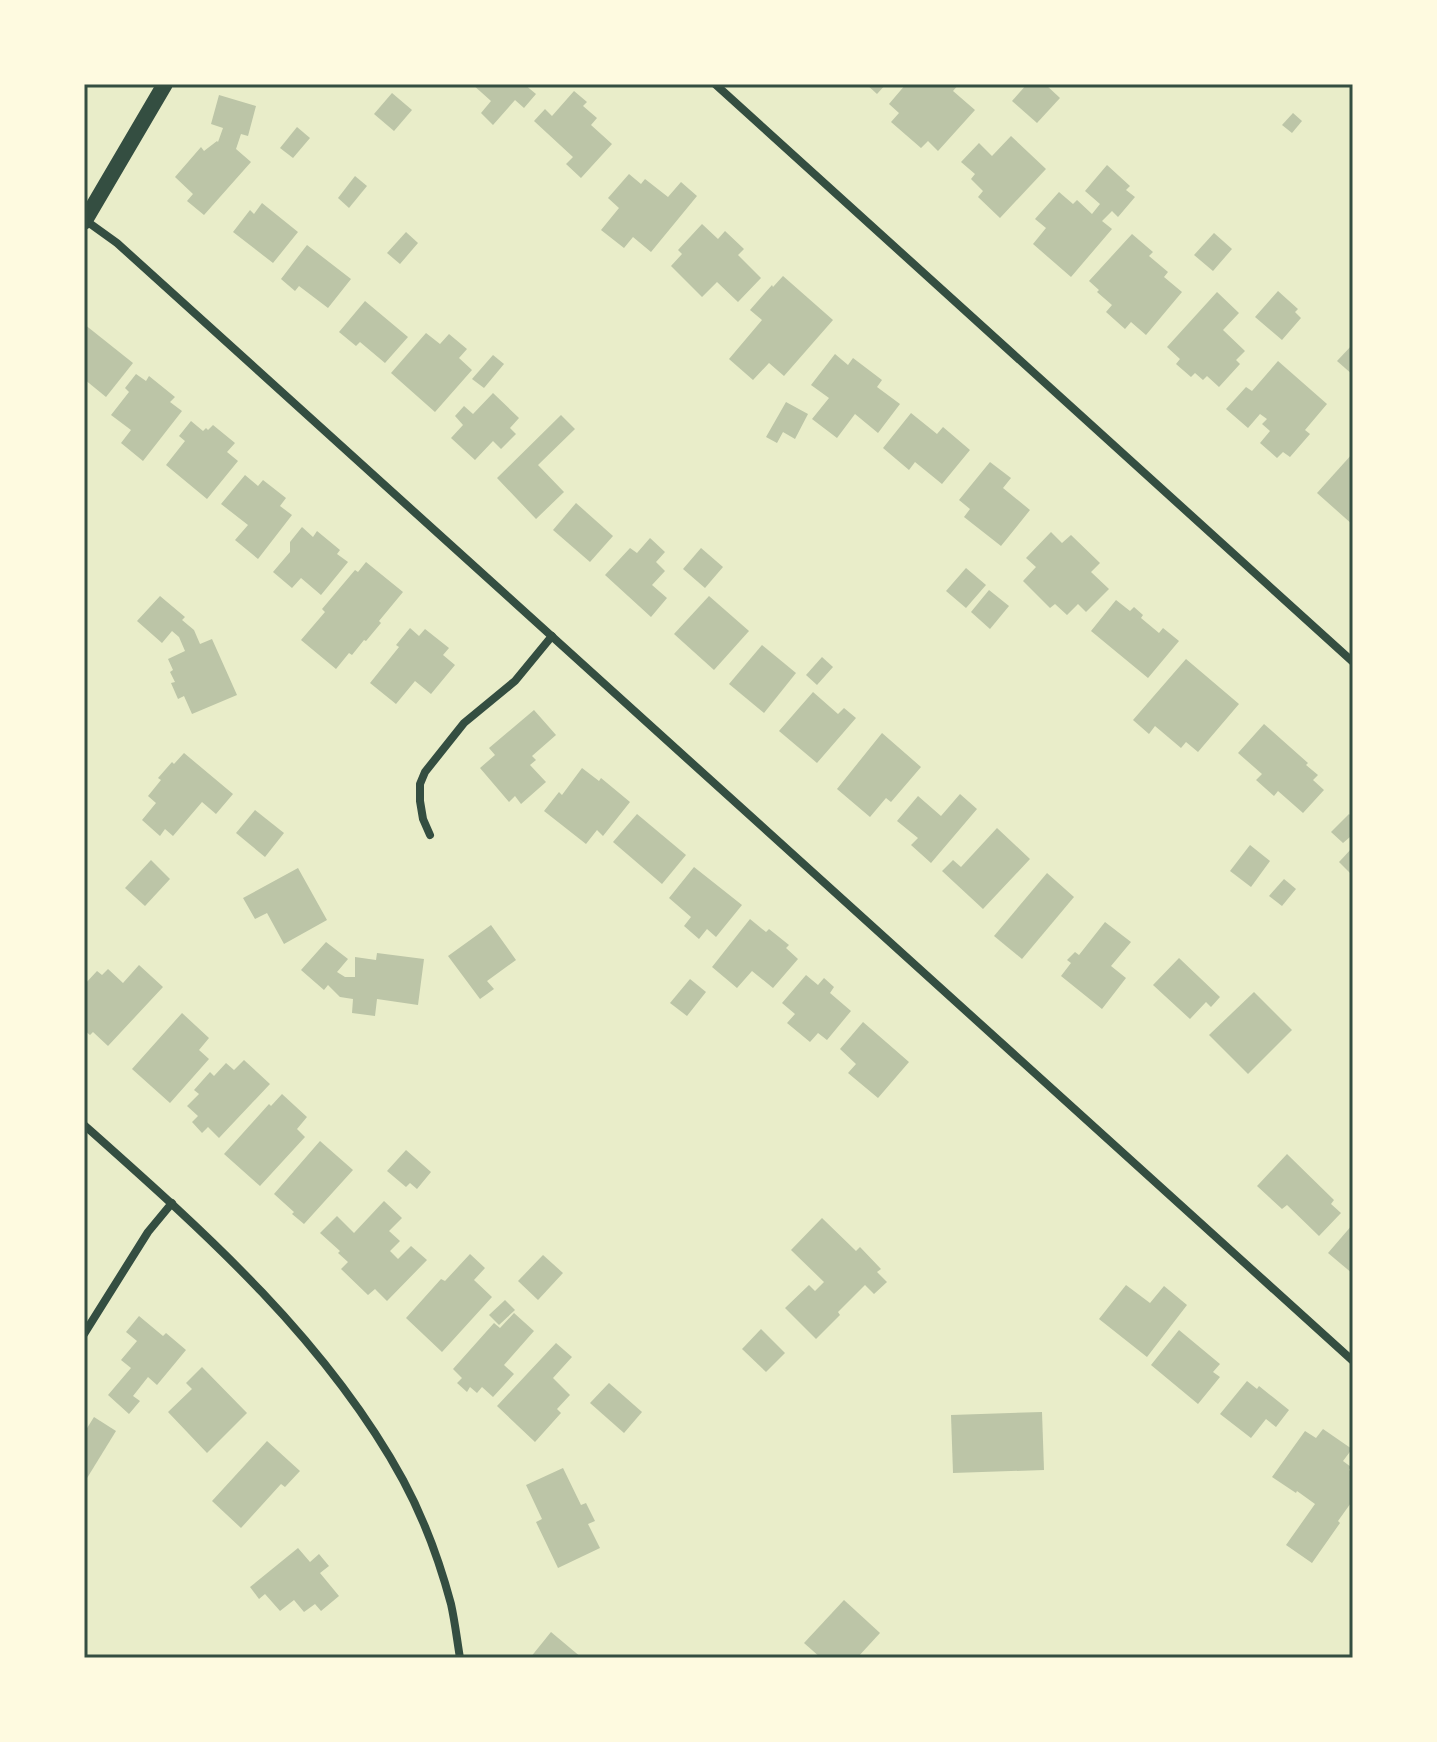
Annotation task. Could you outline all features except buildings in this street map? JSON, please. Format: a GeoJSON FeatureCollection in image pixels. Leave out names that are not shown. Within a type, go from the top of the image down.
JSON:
{"type":"FeatureCollection","features":[{"type":"Feature","properties":{"kind":"main road"},"geometry":{"type":"LineString","coordinates":[[84,221],[165,84]]}},
{"type":"Feature","properties":{"kind":"street"},"geometry":{"type":"LineString","coordinates":[[715,84],[1353,662]]}},
{"type":"Feature","properties":{"kind":"street"},"geometry":{"type":"LineString","coordinates":[[84,221],[117,243],[1353,1361]]}},
{"type":"Feature","properties":{"kind":"street"},"geometry":{"type":"LineString","coordinates":[[430,835],[420,801],[420,784],[425,772],[464,723],[515,681],[552,636]]}},
{"type":"Feature","properties":{"kind":"street"},"geometry":{"type":"LineString","coordinates":[[84,1125],[172,1203],[247,1276],[317,1355],[368,1421],[404,1482],[433,1547],[451,1605],[460,1658]]}},
{"type":"Feature","properties":{"kind":"street"},"geometry":{"type":"LineString","coordinates":[[84,1334],[148,1232],[172,1203]]}}]}
